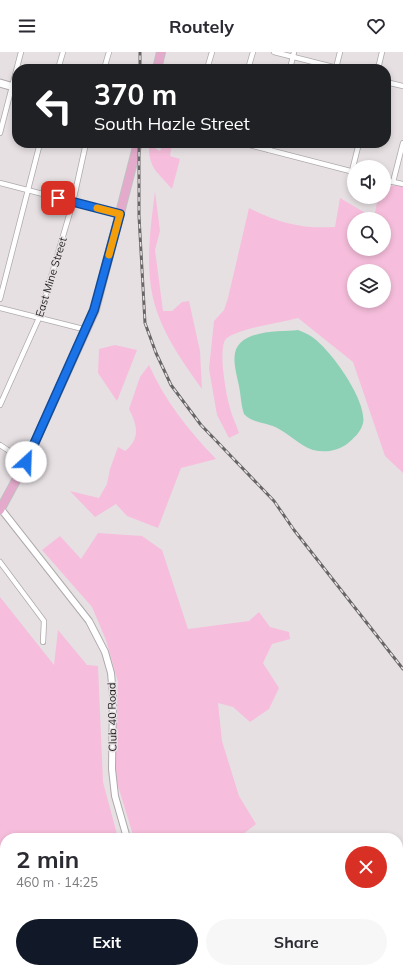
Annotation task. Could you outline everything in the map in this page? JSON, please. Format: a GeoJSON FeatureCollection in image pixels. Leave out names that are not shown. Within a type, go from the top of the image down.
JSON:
{"type":"FeatureCollection","features":[{"type":"Feature","properties":{"kind":"highway"},"geometry":{"type":"LineString","coordinates":[[158,64],[161,52]]}},
{"type":"Feature","properties":{"kind":"highway"},"geometry":{"type":"LineString","coordinates":[[1,510],[26,462],[87,330],[94,310],[137,148]]}},
{"type":"Feature","properties":{"kind":"main road"},"geometry":{"type":"LineString","coordinates":[[0,83],[12,86]]}},
{"type":"Feature","properties":{"kind":"street"},"geometry":{"type":"LineString","coordinates":[[19,64],[21,52]]}},
{"type":"Feature","properties":{"kind":"street"},"geometry":{"type":"LineString","coordinates":[[59,64],[63,52]]}},
{"type":"Feature","properties":{"kind":"street"},"geometry":{"type":"LineString","coordinates":[[105,64],[109,52]]}},
{"type":"Feature","properties":{"kind":"street"},"geometry":{"type":"LineString","coordinates":[[209,64],[212,52]]}},
{"type":"Feature","properties":{"kind":"street"},"geometry":{"type":"LineString","coordinates":[[249,64],[253,52]]}},
{"type":"Feature","properties":{"kind":"street"},"geometry":{"type":"LineString","coordinates":[[274,52],[293,54],[325,64]]}},
{"type":"Feature","properties":{"kind":"street"},"geometry":{"type":"LineString","coordinates":[[338,64],[340,52]]}},
{"type":"Feature","properties":{"kind":"street"},"geometry":{"type":"LineString","coordinates":[[379,64],[382,52]]}},
{"type":"Feature","properties":{"kind":"street"},"geometry":{"type":"LineString","coordinates":[[291,64],[293,54]]}},
{"type":"Feature","properties":{"kind":"street"},"geometry":{"type":"LineString","coordinates":[[391,83],[403,86]]}},
{"type":"Feature","properties":{"kind":"street"},"geometry":{"type":"LineString","coordinates":[[0,133],[12,94]]}},
{"type":"Feature","properties":{"kind":"street"},"geometry":{"type":"LineString","coordinates":[[403,143],[393,182],[403,184]]}},
{"type":"Feature","properties":{"kind":"street"},"geometry":{"type":"LineString","coordinates":[[0,299],[39,148]]}},
{"type":"Feature","properties":{"kind":"street","name":"East Mine Street"},"geometry":{"type":"LineString","coordinates":[[0,404],[2,395],[39,318],[73,202],[85,148]]}},
{"type":"Feature","properties":{"kind":"street"},"geometry":{"type":"LineString","coordinates":[[261,148],[347,170]]}},
{"type":"Feature","properties":{"kind":"street"},"geometry":{"type":"LineString","coordinates":[[355,160],[358,148]]}},
{"type":"Feature","properties":{"kind":"street"},"geometry":{"type":"LineString","coordinates":[[0,183],[120,214]]}},
{"type":"Feature","properties":{"kind":"street"},"geometry":{"type":"LineString","coordinates":[[0,308],[87,330]]}},
{"type":"Feature","properties":{"kind":"street"},"geometry":{"type":"LineString","coordinates":[[0,445],[26,462]]}},
{"type":"Feature","properties":{"kind":"street","name":"Club 40 Road"},"geometry":{"type":"LineString","coordinates":[[1,510],[89,621],[105,652],[111,673],[113,695],[112,768],[115,796],[126,833]]}},
{"type":"Feature","properties":{"kind":"street"},"geometry":{"type":"LineString","coordinates":[[0,562],[44,621],[43,642]]}},
{"type":"Feature","properties":{"kind":"shaded area"},"geometry":{"type":"Polygon","coordinates":[[[149,148],[156,148],[160,151],[161,148],[171,148],[170,156],[180,159],[172,189],[158,174],[152,164],[149,148]]]}},
{"type":"Feature","properties":{"kind":"shaded area"},"geometry":{"type":"Polygon","coordinates":[[[391,185],[403,186],[403,473],[385,456],[353,362],[298,318],[241,331],[233,334],[224,342],[222,359],[226,390],[231,411],[239,433],[229,438],[217,415],[209,369],[214,321],[224,310],[228,298],[249,208],[270,218],[291,224],[312,227],[335,227],[340,198],[347,202],[347,204],[350,204],[364,212],[347,212],[347,256],[391,256],[391,212],[375,212],[377,204],[391,204],[391,185]]]}},
{"type":"Feature","properties":{"kind":"shaded area"},"geometry":{"type":"Polygon","coordinates":[[[155,191],[160,231],[155,250],[163,311],[172,311],[182,302],[189,301],[200,351],[202,389],[173,346],[161,323],[153,298],[149,271],[149,258],[150,231],[155,191]]]}},
{"type":"Feature","properties":{"kind":"shaded area"},"geometry":{"type":"Polygon","coordinates":[[[298,330],[317,341],[336,361],[353,388],[363,413],[363,423],[359,432],[347,444],[335,450],[313,450],[304,446],[279,429],[252,420],[244,414],[234,361],[238,345],[252,336],[262,333],[298,330]]]}},
{"type":"Feature","properties":{"kind":"shaded area"},"geometry":{"type":"Polygon","coordinates":[[[115,345],[137,350],[117,401],[98,373],[99,349],[115,345]]]}},
{"type":"Feature","properties":{"kind":"shaded area"},"geometry":{"type":"Polygon","coordinates":[[[149,365],[162,391],[178,415],[196,438],[216,459],[181,468],[158,528],[127,516],[116,504],[95,517],[70,491],[99,498],[107,484],[110,469],[118,447],[125,451],[134,441],[136,431],[134,420],[129,409],[140,377],[149,365]]]}},
{"type":"Feature","properties":{"kind":"shaded area"},"geometry":{"type":"Polygon","coordinates":[[[98,533],[142,536],[162,550],[188,629],[249,621],[259,612],[270,627],[289,632],[290,639],[272,644],[263,663],[279,688],[269,709],[250,722],[233,707],[218,703],[222,741],[239,796],[256,824],[244,833],[132,833],[114,773],[118,682],[106,640],[92,607],[42,550],[60,536],[81,559],[98,533]]]}},
{"type":"Feature","properties":{"kind":"shaded area"},"geometry":{"type":"Polygon","coordinates":[[[0,597],[54,665],[58,630],[87,665],[98,666],[103,782],[117,833],[0,833],[0,597]]]}},
{"type":"Feature","properties":{"kind":"railway"},"geometry":{"type":"LineString","coordinates":[[140,52],[140,64]]}},
{"type":"Feature","properties":{"kind":"railway"},"geometry":{"type":"LineString","coordinates":[[139,148],[139,216],[145,323],[156,353],[171,385],[201,425],[274,501],[294,530],[403,669]]}},
{"type":"Feature","properties":{"kind":"slow traffic"},"geometry":{"type":"LineString","coordinates":[[97,208],[120,214],[109,255]]}},
{"type":"Feature","properties":{"kind":"route"},"geometry":{"type":"LineString","coordinates":[[26,462],[87,330],[94,310],[120,214],[58,198]]}}]}
